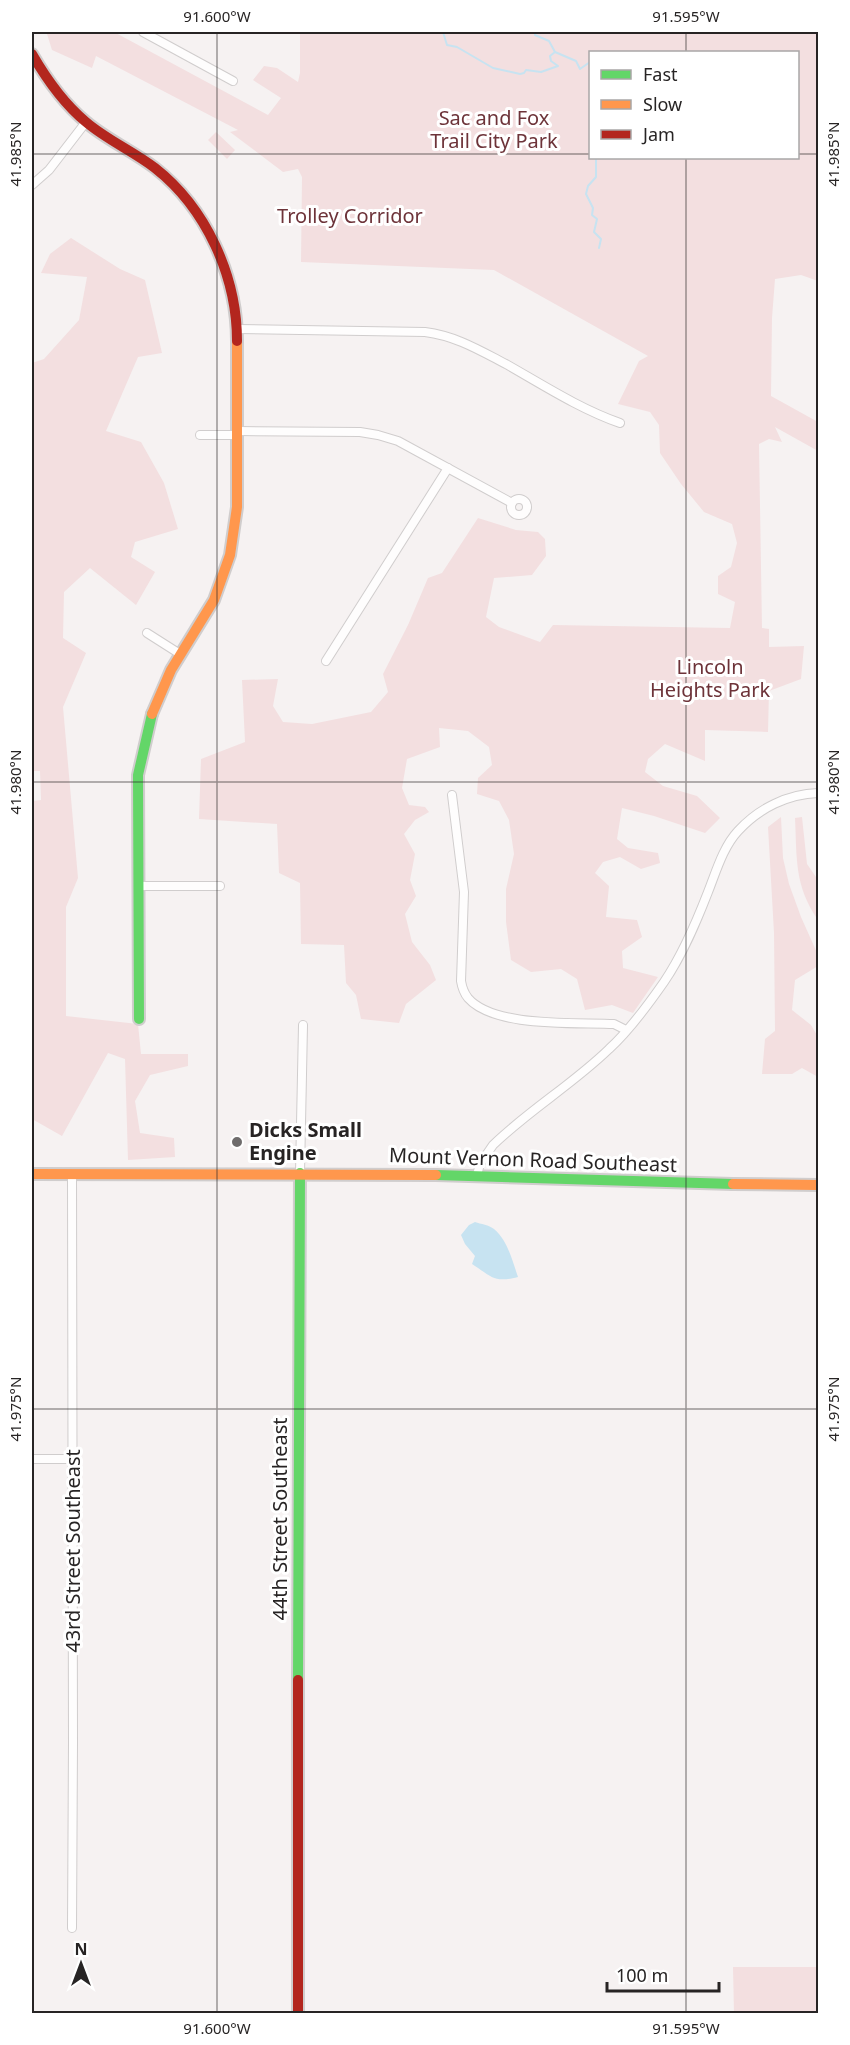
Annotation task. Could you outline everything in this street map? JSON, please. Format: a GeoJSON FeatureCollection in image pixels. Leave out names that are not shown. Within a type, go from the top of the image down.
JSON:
{"type":"FeatureCollection","features":[{"type":"Feature","properties":{"kind":"street"},"geometry":{"type":"LineString","coordinates":[[143,32],[233,81]]}},
{"type":"Feature","properties":{"kind":"street"},"geometry":{"type":"LineString","coordinates":[[32,54],[49,84],[66,104],[87,122],[155,168],[192,207],[211,237],[228,275],[237,329],[237,507],[236,530],[231,552],[214,599],[180,654],[159,694],[142,746],[138,775],[139,1019]]}},
{"type":"Feature","properties":{"kind":"street"},"geometry":{"type":"LineString","coordinates":[[32,185],[49,170],[87,122]]}},
{"type":"Feature","properties":{"kind":"street"},"geometry":{"type":"LineString","coordinates":[[237,329],[444,334],[474,346],[597,415],[620,423]]}},
{"type":"Feature","properties":{"kind":"street"},"geometry":{"type":"LineString","coordinates":[[200,435],[360,432],[378,435],[398,441],[512,503]]}},
{"type":"Feature","properties":{"kind":"street"},"geometry":{"type":"LineString","coordinates":[[326,661],[448,468]]}},
{"type":"Feature","properties":{"kind":"street"},"geometry":{"type":"LineString","coordinates":[[147,633],[180,654]]}},
{"type":"Feature","properties":{"kind":"street"},"geometry":{"type":"LineString","coordinates":[[477,1175],[480,1164],[493,1145],[610,1049],[646,1007],[675,964],[693,929],[722,858],[736,832],[768,806],[790,797],[819,793]]}},
{"type":"Feature","properties":{"kind":"street"},"geometry":{"type":"LineString","coordinates":[[452,795],[464,892],[461,981],[469,999],[487,1011],[510,1019],[614,1024],[626,1030]]}},
{"type":"Feature","properties":{"kind":"street"},"geometry":{"type":"LineString","coordinates":[[138,886],[220,886]]}},
{"type":"Feature","properties":{"kind":"street","name":"44th Street Southeast"},"geometry":{"type":"LineString","coordinates":[[298,2013],[298,1433],[303,1025]]}},
{"type":"Feature","properties":{"kind":"street","name":"Mount Vernon Road Southeast"},"geometry":{"type":"LineString","coordinates":[[32,1174],[477,1175],[646,1182],[819,1185]]}},
{"type":"Feature","properties":{"kind":"street","name":"43rd Street Southeast"},"geometry":{"type":"LineString","coordinates":[[72,1174],[72,1928]]}},
{"type":"Feature","properties":{"kind":"street"},"geometry":{"type":"LineString","coordinates":[[32,1459],[72,1459]]}},
{"type":"Feature","properties":{"kind":"green space"},"geometry":{"type":"Polygon","coordinates":[[[53,32],[114,32],[268,115],[281,98],[253,80],[264,66],[277,68],[298,82],[300,32],[818,32],[818,281],[801,275],[775,279],[771,396],[818,422],[818,451],[775,427],[782,442],[769,439],[759,444],[762,628],[769,629],[769,647],[804,646],[801,679],[769,691],[768,732],[705,730],[705,761],[665,744],[648,759],[645,772],[663,786],[697,796],[720,818],[705,833],[622,808],[617,839],[628,848],[658,853],[660,863],[641,869],[620,857],[603,862],[595,873],[609,886],[606,917],[637,920],[642,937],[622,951],[623,968],[658,977],[633,1013],[612,1005],[585,1010],[577,979],[561,969],[531,972],[511,960],[506,922],[506,889],[514,854],[509,820],[499,801],[477,794],[478,778],[492,765],[489,747],[468,731],[439,728],[440,747],[407,759],[402,788],[409,805],[425,807],[429,812],[415,820],[404,834],[415,854],[410,880],[416,896],[405,914],[412,942],[430,965],[436,980],[406,1004],[399,1023],[361,1019],[356,995],[346,983],[344,945],[301,944],[300,883],[279,873],[277,824],[199,819],[201,759],[245,742],[242,680],[278,679],[273,706],[283,722],[312,724],[371,712],[388,692],[383,674],[408,625],[428,578],[442,573],[478,518],[516,530],[538,532],[545,539],[546,556],[532,575],[494,578],[486,617],[499,627],[540,642],[553,625],[730,628],[735,602],[718,594],[718,576],[731,567],[737,543],[732,524],[704,512],[681,484],[660,453],[659,425],[650,412],[618,404],[639,361],[648,356],[494,270],[301,262],[302,177],[298,169],[283,172],[230,132],[238,130],[96,56],[92,68],[52,50],[47,34],[53,32]]]}},
{"type":"Feature","properties":{"kind":"green space"},"geometry":{"type":"Polygon","coordinates":[[[216,132],[235,150],[227,159],[208,140],[216,132]]]}},
{"type":"Feature","properties":{"kind":"green space"},"geometry":{"type":"Polygon","coordinates":[[[71,238],[120,269],[145,280],[162,353],[138,357],[106,431],[141,442],[164,483],[178,529],[135,542],[131,557],[155,572],[136,605],[90,568],[64,592],[63,638],[86,653],[63,707],[78,878],[66,907],[66,1016],[138,1024],[141,1054],[188,1054],[188,1066],[150,1075],[135,1101],[140,1133],[174,1138],[175,1157],[128,1160],[125,1059],[108,1053],[62,1136],[32,1119],[32,801],[41,800],[40,771],[32,771],[32,363],[44,359],[79,320],[87,277],[41,273],[50,254],[71,238]]]}},
{"type":"Feature","properties":{"kind":"green space"},"geometry":{"type":"Polygon","coordinates":[[[781,817],[783,858],[789,884],[818,955],[818,966],[795,980],[792,1010],[811,1025],[818,1037],[818,1077],[802,1068],[792,1074],[762,1074],[765,1039],[775,1031],[774,933],[768,827],[781,817]]]}},
{"type":"Feature","properties":{"kind":"green space"},"geometry":{"type":"Polygon","coordinates":[[[802,817],[807,864],[818,880],[818,920],[805,895],[798,871],[795,818],[802,817]]]}},
{"type":"Feature","properties":{"kind":"green space"},"geometry":{"type":"Polygon","coordinates":[[[733,1967],[818,1967],[818,2013],[734,2013],[733,1967]]]}},
{"type":"Feature","properties":{"kind":"water"},"geometry":{"type":"Polygon","coordinates":[[[475,1222],[490,1226],[503,1239],[518,1277],[498,1279],[472,1264],[475,1256],[461,1235],[469,1225],[475,1222]]]}},
{"type":"Feature","properties":{"kind":"waterway"},"geometry":{"type":"LineString","coordinates":[[443,32],[447,45],[457,47],[493,68],[520,74],[526,70],[541,72],[558,66],[551,61],[550,56],[555,52]]}},
{"type":"Feature","properties":{"kind":"waterway"},"geometry":{"type":"LineString","coordinates":[[535,32],[535,35],[549,41],[555,52],[576,61],[580,69],[589,63]]}},
{"type":"Feature","properties":{"kind":"waterway"},"geometry":{"type":"LineString","coordinates":[[596,159],[596,177],[588,186],[586,194],[593,208],[592,215],[597,219],[594,232],[601,239],[599,248]]}},
{"type":"Feature","properties":{"kind":"traffic: fast"},"geometry":{"type":"LineString","coordinates":[[139,1019],[138,775],[152,714]]}},
{"type":"Feature","properties":{"kind":"traffic: fast"},"geometry":{"type":"LineString","coordinates":[[298,1680],[300,1173]]}},
{"type":"Feature","properties":{"kind":"traffic: fast"},"geometry":{"type":"LineString","coordinates":[[436,1175],[733,1184]]}},
{"type":"Feature","properties":{"kind":"traffic: slow"},"geometry":{"type":"LineString","coordinates":[[152,714],[171,670],[214,600],[230,555],[237,507],[237,341]]}},
{"type":"Feature","properties":{"kind":"traffic: slow"},"geometry":{"type":"LineString","coordinates":[[32,1174],[436,1175]]}},
{"type":"Feature","properties":{"kind":"traffic: slow"},"geometry":{"type":"LineString","coordinates":[[733,1184],[818,1185]]}},
{"type":"Feature","properties":{"kind":"traffic: jam"},"geometry":{"type":"LineString","coordinates":[[32,54],[56,91],[78,115],[155,168],[189,203],[203,223],[225,268],[236,317],[237,341]]}},
{"type":"Feature","properties":{"kind":"traffic: jam"},"geometry":{"type":"LineString","coordinates":[[298,1680],[298,2014]]}},
{"type":"Feature","properties":{"kind":"place","name":"Dicks Small Engine"},"geometry":{"type":"Point","coordinates":[237,1142]}},
{"type":"Feature","properties":{"kind":"park label","name":"Sac and Fox Trail City Park"},"geometry":{"type":"Point","coordinates":[494,130]}},
{"type":"Feature","properties":{"kind":"park label","name":"Trolley Corridor"},"geometry":{"type":"Point","coordinates":[350,216]}},
{"type":"Feature","properties":{"kind":"park label","name":"Lincoln Heights Park"},"geometry":{"type":"Point","coordinates":[710,678]}}]}
